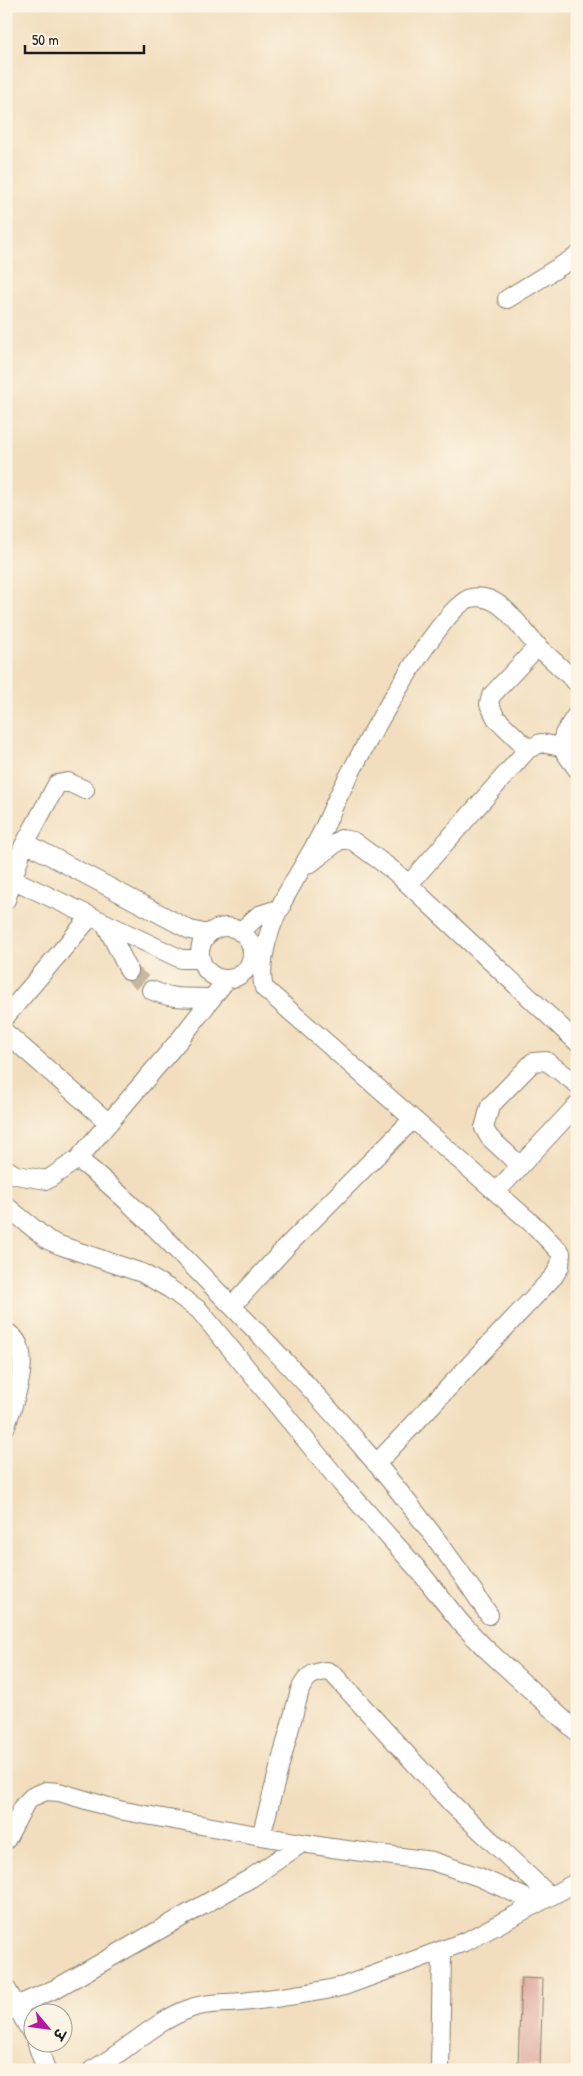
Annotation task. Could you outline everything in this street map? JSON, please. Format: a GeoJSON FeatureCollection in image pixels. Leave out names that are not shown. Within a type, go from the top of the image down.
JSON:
{"type":"FeatureCollection","features":[{"type":"Feature","properties":{"kind":"street"},"geometry":{"type":"LineString","coordinates":[[507,299],[577,256]]}},
{"type":"Feature","properties":{"kind":"street"},"geometry":{"type":"LineString","coordinates":[[376,1464],[554,1276],[560,1266],[561,1253],[553,1242],[264,988],[266,953],[271,928],[302,871],[338,797],[410,668],[448,616],[470,598],[485,598],[497,603],[577,683]]}},
{"type":"Feature","properties":{"kind":"street"},"geometry":{"type":"LineString","coordinates":[[528,749],[496,718],[488,704],[491,696],[538,646]]}},
{"type":"Feature","properties":{"kind":"street"},"geometry":{"type":"LineString","coordinates":[[561,747],[564,734],[577,714]]}},
{"type":"Feature","properties":{"kind":"street"},"geometry":{"type":"LineString","coordinates":[[408,884],[528,749],[541,743],[561,747],[577,769]]}},
{"type":"Feature","properties":{"kind":"street"},"geometry":{"type":"LineString","coordinates":[[6,900],[26,843],[57,784],[68,782],[85,790]]}},
{"type":"Feature","properties":{"kind":"street"},"geometry":{"type":"LineString","coordinates":[[302,871],[341,839],[353,841],[381,860],[408,884],[577,1042]]}},
{"type":"Feature","properties":{"kind":"street"},"geometry":{"type":"LineString","coordinates":[[26,843],[190,930],[208,934]]}},
{"type":"Feature","properties":{"kind":"street"},"geometry":{"type":"LineString","coordinates":[[12,879],[181,959],[201,959]]}},
{"type":"Feature","properties":{"kind":"street"},"geometry":{"type":"LineString","coordinates":[[266,953],[245,938],[230,927],[222,927],[208,934],[201,946],[201,959],[209,971],[227,979],[235,977],[246,971],[252,960],[245,938],[259,915],[281,908]]}},
{"type":"Feature","properties":{"kind":"street"},"geometry":{"type":"LineString","coordinates":[[98,919],[129,971]]}},
{"type":"Feature","properties":{"kind":"street"},"geometry":{"type":"LineString","coordinates":[[6,1016],[98,919]]}},
{"type":"Feature","properties":{"kind":"street"},"geometry":{"type":"LineString","coordinates":[[246,971],[263,981]]}},
{"type":"Feature","properties":{"kind":"street"},"geometry":{"type":"LineString","coordinates":[[6,1169],[16,1175],[46,1180],[78,1159],[227,979]]}},
{"type":"Feature","properties":{"kind":"street"},"geometry":{"type":"LineString","coordinates":[[151,990],[164,996],[176,998],[212,998]]}},
{"type":"Feature","properties":{"kind":"street"},"geometry":{"type":"LineString","coordinates":[[6,1033],[108,1124]]}},
{"type":"Feature","properties":{"kind":"street"},"geometry":{"type":"LineString","coordinates":[[520,1166],[490,1137],[484,1128],[490,1106],[533,1062],[546,1061],[577,1084]]}},
{"type":"Feature","properties":{"kind":"street"},"geometry":{"type":"LineString","coordinates":[[496,1192],[577,1105]]}},
{"type":"Feature","properties":{"kind":"street"},"geometry":{"type":"LineString","coordinates":[[232,1306],[288,1246],[414,1119]]}},
{"type":"Feature","properties":{"kind":"street"},"geometry":{"type":"LineString","coordinates":[[78,1159],[103,1178],[149,1221],[232,1306],[376,1464],[443,1549],[489,1615]]}},
{"type":"Feature","properties":{"kind":"street"},"geometry":{"type":"LineString","coordinates":[[6,1206],[48,1240],[142,1273],[170,1289],[199,1310],[341,1483],[421,1573],[461,1623],[485,1648],[577,1732]]}},
{"type":"Feature","properties":{"kind":"street"},"geometry":{"type":"LineString","coordinates":[[6,1332],[18,1344],[22,1357],[21,1373],[6,1426]]}},
{"type":"Feature","properties":{"kind":"street"},"geometry":{"type":"LineString","coordinates":[[261,1836],[300,1690],[304,1681],[311,1675],[327,1671],[333,1674],[452,1804],[544,1899]]}},
{"type":"Feature","properties":{"kind":"street"},"geometry":{"type":"LineString","coordinates":[[6,1840],[25,1804],[32,1796],[46,1791],[59,1792],[119,1810],[302,1843],[441,1863],[544,1899]]}},
{"type":"Feature","properties":{"kind":"street"},"geometry":{"type":"LineString","coordinates":[[12,2008],[55,1989],[232,1889],[267,1869],[302,1843]]}},
{"type":"Feature","properties":{"kind":"street"},"geometry":{"type":"LineString","coordinates":[[92,2070],[154,2027],[194,2007],[344,1986],[442,1952],[490,1930],[577,1882]]}},
{"type":"Feature","properties":{"kind":"street"},"geometry":{"type":"LineString","coordinates":[[440,2070],[442,1952]]}},
{"type":"Feature","properties":{"kind":"street"},"geometry":{"type":"LineString","coordinates":[[6,1988],[12,2008],[22,2021]]}},
{"type":"Feature","properties":{"kind":"street"},"geometry":{"type":"LineString","coordinates":[[40,2054],[46,2070]]}},
{"type":"Feature","properties":{"kind":"building"},"geometry":{"type":"Polygon","coordinates":[[[521,1978],[543,1979],[540,2066],[518,2065],[521,1978]]]}},
{"type":"Feature","properties":{"kind":"tunnel"},"geometry":{"type":"LineString","coordinates":[[129,971],[151,990]]}}]}
